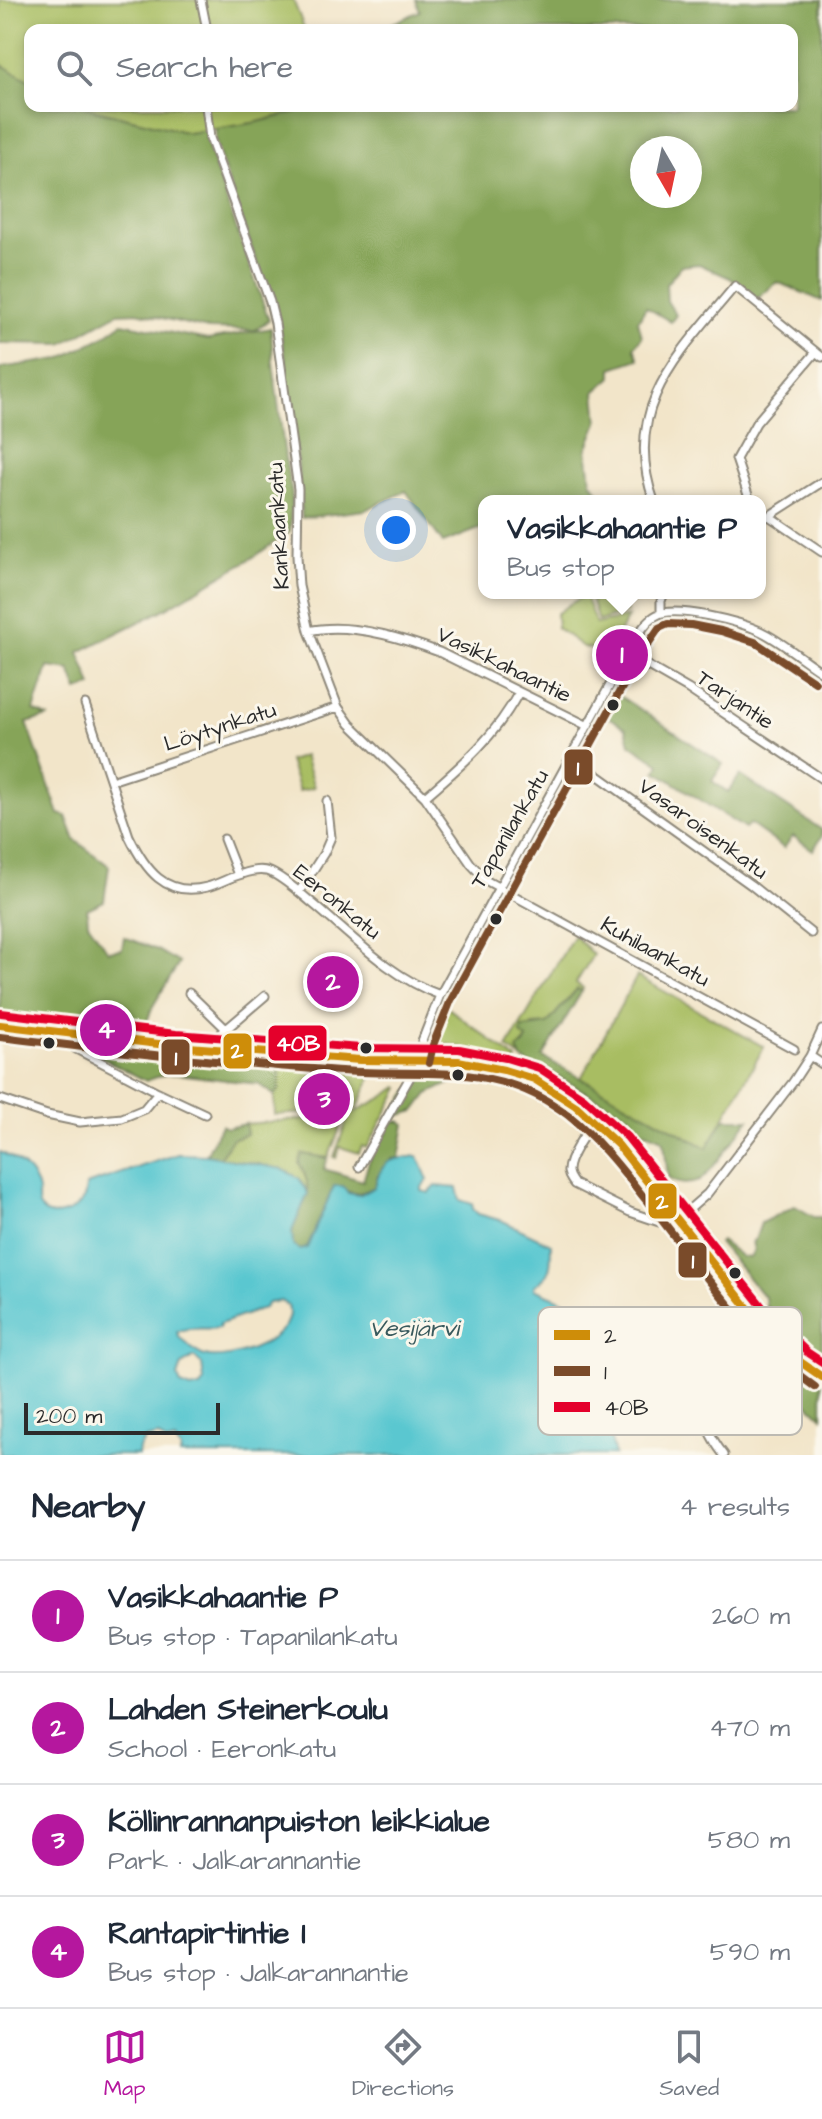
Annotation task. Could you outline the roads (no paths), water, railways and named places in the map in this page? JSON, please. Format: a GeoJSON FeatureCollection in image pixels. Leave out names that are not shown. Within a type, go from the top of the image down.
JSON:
{"type":"FeatureCollection","features":[{"type":"Feature","properties":{"kind":"main road"},"geometry":{"type":"LineString","coordinates":[[0,1025],[209,1048],[360,1060],[458,1061],[534,1079],[557,1092],[618,1145],[747,1307]]}},
{"type":"Feature","properties":{"kind":"main road"},"geometry":{"type":"LineString","coordinates":[[802,1363],[822,1377]]}},
{"type":"Feature","properties":{"kind":"street"},"geometry":{"type":"LineString","coordinates":[[201,0],[206,24]]}},
{"type":"Feature","properties":{"kind":"street","name":"Kankaankatu"},"geometry":{"type":"LineString","coordinates":[[207,112],[210,138],[275,323],[298,489],[299,586],[309,631],[338,707],[350,724],[425,797],[479,874],[498,888]]}},
{"type":"Feature","properties":{"kind":"street"},"geometry":{"type":"LineString","coordinates":[[652,495],[644,461],[646,424],[657,388],[675,359],[735,286],[819,354],[756,423],[736,459],[748,495]]}},
{"type":"Feature","properties":{"kind":"street"},"geometry":{"type":"LineString","coordinates":[[766,516],[822,482]]}},
{"type":"Feature","properties":{"kind":"street"},"geometry":{"type":"LineString","coordinates":[[766,518],[822,552]]}},
{"type":"Feature","properties":{"kind":"street"},"geometry":{"type":"LineString","coordinates":[[662,599],[661,613],[671,611],[716,618],[760,631],[822,672]]}},
{"type":"Feature","properties":{"kind":"street","name":"Tapanilankatu"},"geometry":{"type":"LineString","coordinates":[[359,1167],[414,1070],[440,995],[498,888],[627,654],[646,625],[661,613]]}},
{"type":"Feature","properties":{"kind":"street","name":"Vasikkahaantie"},"geometry":{"type":"LineString","coordinates":[[309,631],[340,628],[417,643],[588,726]]}},
{"type":"Feature","properties":{"kind":"street","name":"Tarjantie"},"geometry":{"type":"LineString","coordinates":[[627,654],[688,689],[822,779]]}},
{"type":"Feature","properties":{"kind":"street"},"geometry":{"type":"LineString","coordinates":[[425,797],[472,756],[498,727],[519,692]]}},
{"type":"Feature","properties":{"kind":"street","name":"Eeronkatu"},"geometry":{"type":"LineString","coordinates":[[85,704],[129,836],[150,872],[162,881],[185,889],[207,887],[255,871],[271,872],[393,971],[415,985],[440,995]]}},
{"type":"Feature","properties":{"kind":"street","name":"Löytynkatu"},"geometry":{"type":"LineString","coordinates":[[111,781],[338,707]]}},
{"type":"Feature","properties":{"kind":"street","name":"Vasaroisenkatu"},"geometry":{"type":"LineString","coordinates":[[572,757],[751,885],[811,933]]}},
{"type":"Feature","properties":{"kind":"street"},"geometry":{"type":"LineString","coordinates":[[299,892],[331,837],[327,801]]}},
{"type":"Feature","properties":{"kind":"street"},"geometry":{"type":"LineString","coordinates":[[224,839],[238,875]]}},
{"type":"Feature","properties":{"kind":"street","name":"Kuhilaankatu"},"geometry":{"type":"LineString","coordinates":[[498,888],[794,1049]]}},
{"type":"Feature","properties":{"kind":"street"},"geometry":{"type":"LineString","coordinates":[[189,993],[226,1029]]}},
{"type":"Feature","properties":{"kind":"street"},"geometry":{"type":"LineString","coordinates":[[209,1048],[265,996]]}},
{"type":"Feature","properties":{"kind":"street"},"geometry":{"type":"LineString","coordinates":[[595,1122],[583,1137],[568,1167],[574,1184],[630,1212],[665,1224],[677,1220],[707,1194],[810,1056],[822,1030]]}},
{"type":"Feature","properties":{"kind":"street"},"geometry":{"type":"LineString","coordinates":[[71,1034],[74,1048],[205,1114]]}},
{"type":"Feature","properties":{"kind":"street"},"geometry":{"type":"LineString","coordinates":[[810,1056],[822,1064]]}},
{"type":"Feature","properties":{"kind":"street"},"geometry":{"type":"LineString","coordinates":[[0,1099],[80,1122],[122,1118],[144,1109],[158,1092]]}},
{"type":"Feature","properties":{"kind":"street"},"geometry":{"type":"LineString","coordinates":[[711,1435],[724,1455]]}},
{"type":"Feature","properties":{"kind":"water","name":"Vesijärvi"},"geometry":{"type":"Polygon","coordinates":[[[0,1152],[29,1172],[38,1191],[39,1207],[52,1215],[65,1213],[81,1203],[86,1185],[178,1154],[206,1155],[282,1169],[299,1178],[308,1193],[292,1231],[293,1246],[300,1250],[307,1248],[334,1186],[343,1186],[348,1193],[359,1195],[375,1187],[381,1170],[389,1162],[418,1156],[428,1180],[422,1191],[429,1193],[436,1186],[457,1188],[460,1200],[472,1204],[478,1214],[503,1221],[551,1244],[548,1273],[534,1289],[577,1307],[538,1307],[538,1435],[610,1435],[615,1455],[180,1455],[181,1450],[175,1441],[167,1443],[158,1436],[145,1439],[138,1455],[0,1455],[0,1152]],[[281,1301],[268,1303],[264,1308],[220,1324],[219,1328],[177,1332],[194,1350],[205,1356],[230,1356],[273,1338],[288,1318],[288,1306],[281,1301]],[[194,1357],[182,1365],[178,1377],[181,1385],[191,1389],[200,1387],[204,1381],[202,1364],[194,1357]]]}},
{"type":"Feature","properties":{"kind":"place","name":"Vasikkahaantie P"},"geometry":{"type":"Point","coordinates":[622,655]}},
{"type":"Feature","properties":{"kind":"place","name":"Lahden Steinerkoulu"},"geometry":{"type":"Point","coordinates":[333,982]}},
{"type":"Feature","properties":{"kind":"place","name":"Rantapirtintie I"},"geometry":{"type":"Point","coordinates":[106,1030]}},
{"type":"Feature","properties":{"kind":"place","name":"Köllinrannanpuiston leikkialue"},"geometry":{"type":"Point","coordinates":[324,1099]}}]}
